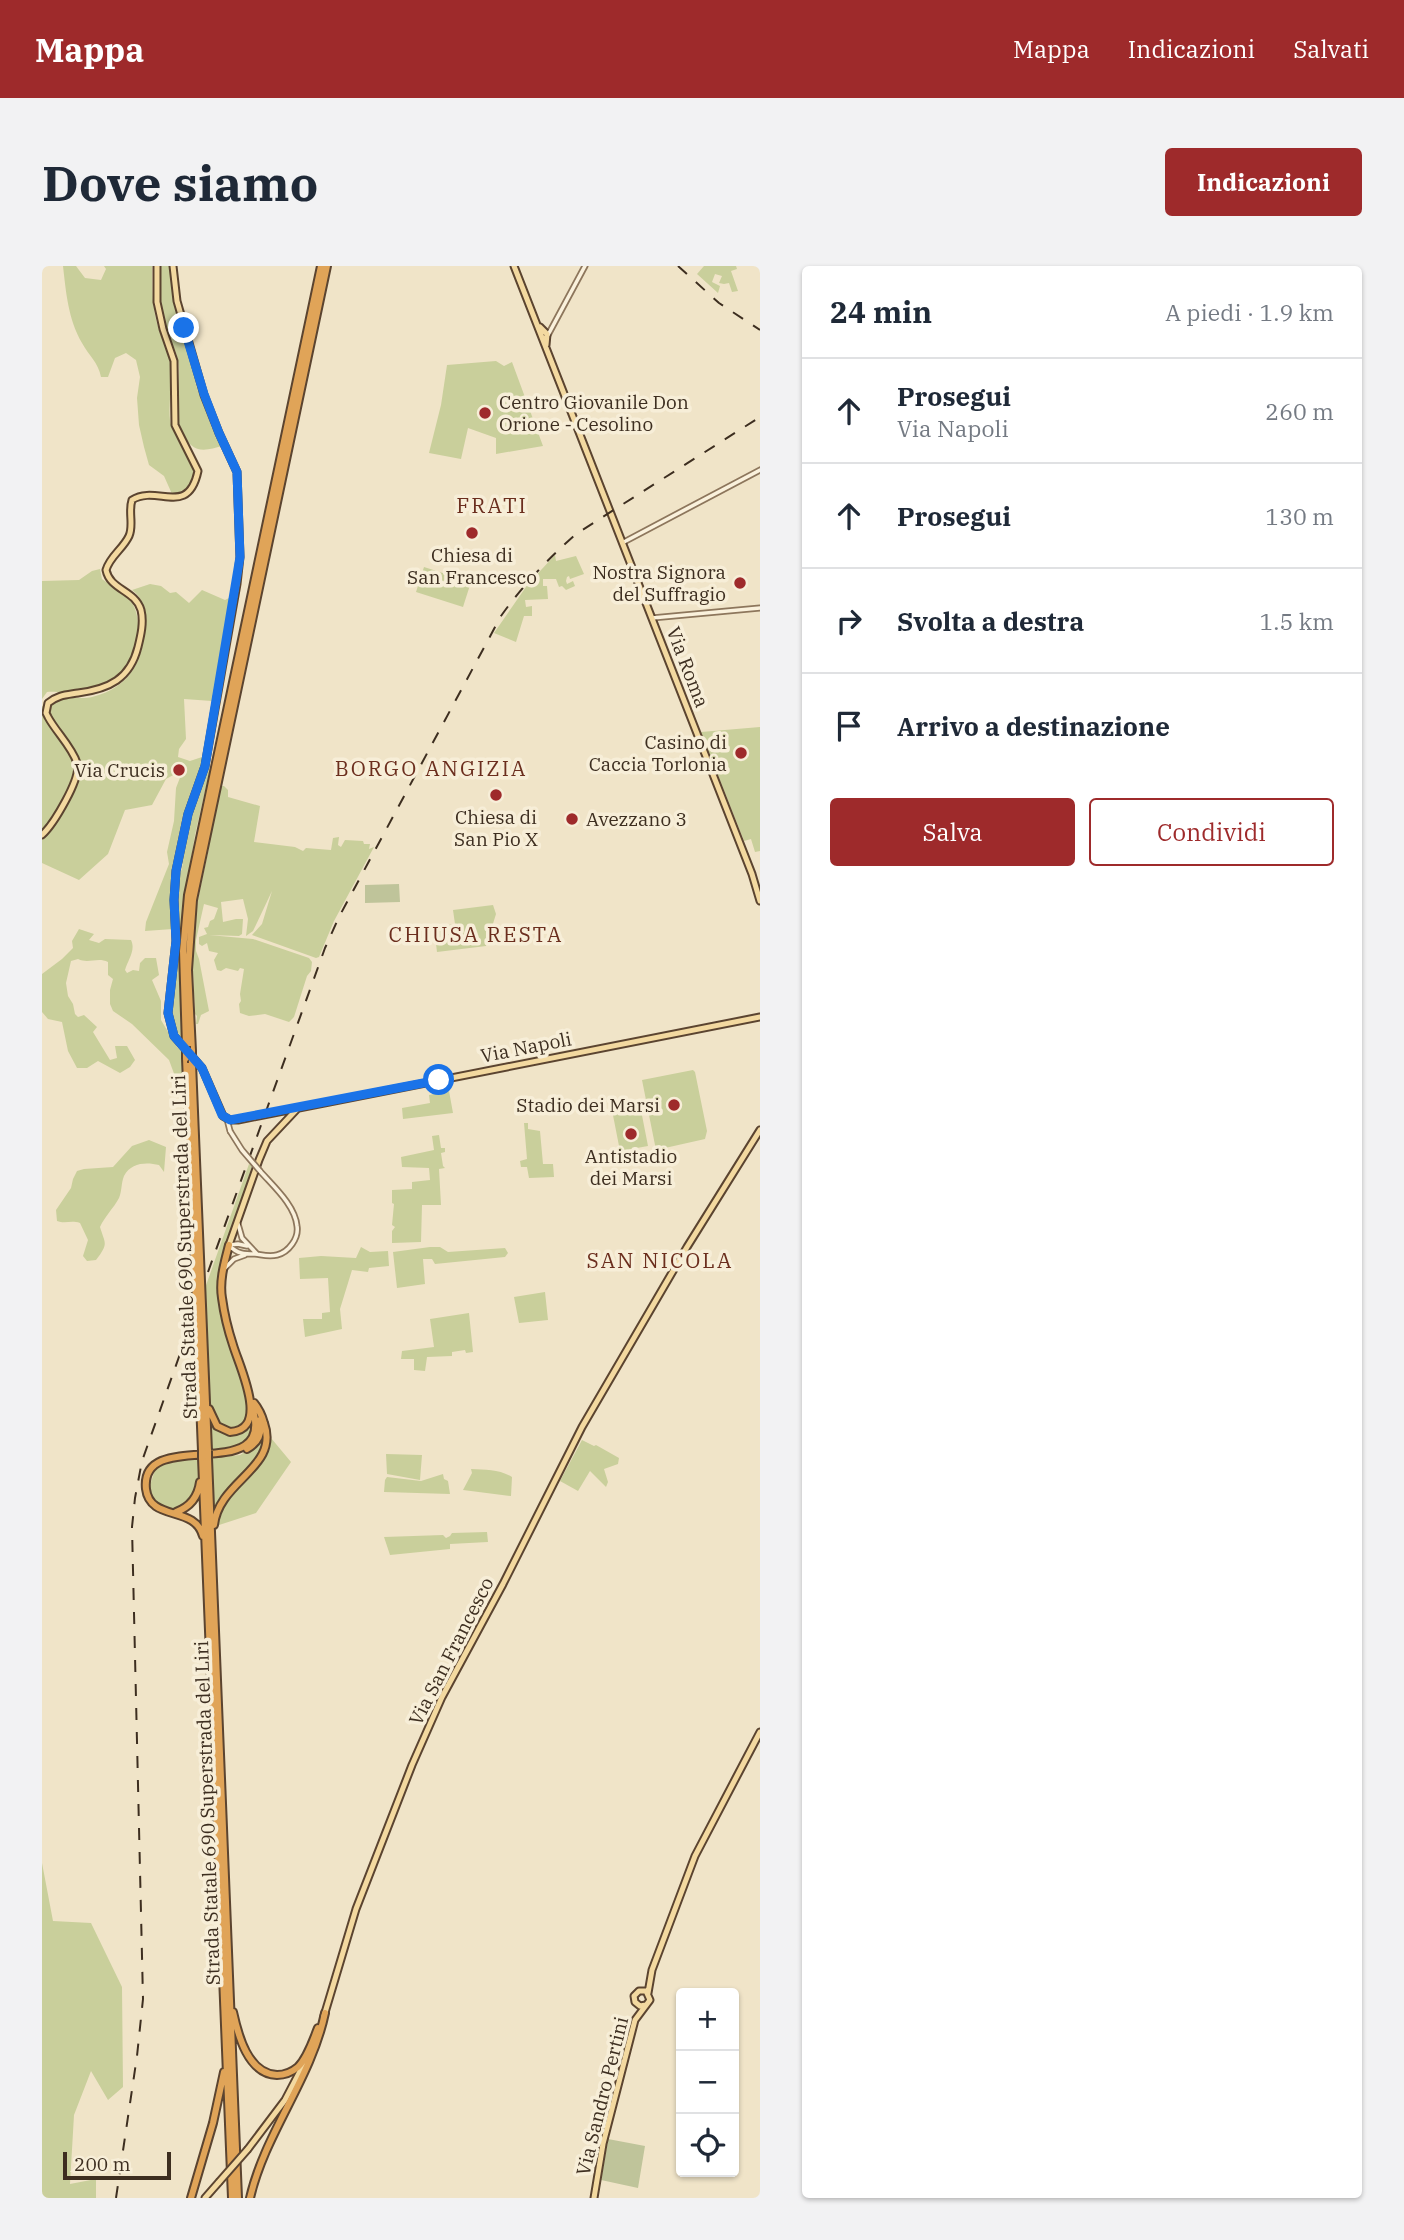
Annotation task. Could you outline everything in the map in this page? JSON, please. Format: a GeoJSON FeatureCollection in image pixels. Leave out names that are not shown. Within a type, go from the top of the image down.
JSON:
{"type":"FeatureCollection","features":[{"type":"Feature","properties":{"kind":"highway","name":"Strada Statale 690 Superstrada del Liri"},"geometry":{"type":"LineString","coordinates":[[189,1048],[183,951],[188,895],[321,266]]}},
{"type":"Feature","properties":{"kind":"highway","name":"Strada Statale 690 Superstrada del Liri"},"geometry":{"type":"LineString","coordinates":[[238,2198],[203,1455],[188,970],[193,900],[327,266]]}},
{"type":"Feature","properties":{"kind":"highway"},"geometry":{"type":"LineString","coordinates":[[209,1553],[197,1523],[186,1516],[160,1509],[151,1502],[146,1488],[147,1476],[153,1466],[162,1461],[231,1454],[256,1443],[261,1428],[232,1341],[221,1296],[223,1269],[229,1245]]}},
{"type":"Feature","properties":{"kind":"highway","name":"Strada Statale 690 Superstrada del Liri"},"geometry":{"type":"LineString","coordinates":[[197,1267],[205,1387],[203,1455]]}},
{"type":"Feature","properties":{"kind":"highway"},"geometry":{"type":"LineString","coordinates":[[205,1387],[211,1417],[223,1431],[233,1432],[243,1428],[250,1418],[251,1401]]}},
{"type":"Feature","properties":{"kind":"highway"},"geometry":{"type":"LineString","coordinates":[[209,1553],[219,1506],[227,1493],[261,1458],[267,1446],[266,1428],[259,1409],[251,1401]]}},
{"type":"Feature","properties":{"kind":"highway"},"geometry":{"type":"LineString","coordinates":[[174,1513],[186,1508],[197,1495],[203,1455]]}},
{"type":"Feature","properties":{"kind":"highway","name":"Strada Statale 690 Superstrada del Liri"},"geometry":{"type":"LineString","coordinates":[[209,1553],[232,2198]]}},
{"type":"Feature","properties":{"kind":"highway"},"geometry":{"type":"LineString","coordinates":[[229,1986],[236,2026],[243,2044],[254,2064],[266,2073],[285,2074],[299,2065],[325,2013]]}},
{"type":"Feature","properties":{"kind":"highway"},"geometry":{"type":"LineString","coordinates":[[250,2198],[261,2162],[320,2036],[325,2013]]}},
{"type":"Feature","properties":{"kind":"highway"},"geometry":{"type":"LineString","coordinates":[[191,2198],[219,2098],[226,2045]]}},
{"type":"Feature","properties":{"kind":"main road"},"geometry":{"type":"LineString","coordinates":[[42,835],[53,824],[78,770],[72,753],[46,713],[48,703],[59,695],[102,688],[127,673],[135,659],[142,625],[140,606],[131,595],[113,583],[106,570],[130,534],[132,500],[144,495],[177,498],[185,495],[192,489],[198,471],[175,425],[174,361],[157,302],[157,266]]}},
{"type":"Feature","properties":{"kind":"main road"},"geometry":{"type":"LineString","coordinates":[[173,266],[177,301],[204,394],[237,472],[240,557],[205,766],[188,814],[176,871],[176,941],[168,1013],[174,1036],[202,1068],[222,1114],[227,1119]]}},
{"type":"Feature","properties":{"kind":"main road"},"geometry":{"type":"LineString","coordinates":[[514,266],[544,335]]}},
{"type":"Feature","properties":{"kind":"main road","name":"Via Roma"},"geometry":{"type":"LineString","coordinates":[[544,335],[546,348],[752,874],[760,901]]}},
{"type":"Feature","properties":{"kind":"main road","name":"Via Napoli"},"geometry":{"type":"LineString","coordinates":[[227,1119],[236,1120],[760,1017]]}},
{"type":"Feature","properties":{"kind":"main road"},"geometry":{"type":"LineString","coordinates":[[229,1245],[267,1141],[298,1108]]}},
{"type":"Feature","properties":{"kind":"main road","name":"Via San Francesco"},"geometry":{"type":"LineString","coordinates":[[205,2198],[275,2115],[293,2086],[325,2013],[356,1909],[412,1765],[442,1697],[503,1584],[582,1427],[687,1247],[760,1130]]}},
{"type":"Feature","properties":{"kind":"main road","name":"Via Sandro Pertini"},"geometry":{"type":"LineString","coordinates":[[646,2005],[640,2006],[635,2002],[634,1996],[651,1972],[697,1852],[760,1732]]}},
{"type":"Feature","properties":{"kind":"main road","name":"Via Sandro Pertini"},"geometry":{"type":"LineString","coordinates":[[593,2198],[603,2144],[635,2020],[650,2000],[648,1993],[651,1972]]}},
{"type":"Feature","properties":{"kind":"main road"},"geometry":{"type":"LineString","coordinates":[[639,1991],[648,1993]]}},
{"type":"Feature","properties":{"kind":"main road"},"geometry":{"type":"LineString","coordinates":[[635,2002],[635,2020]]}},
{"type":"Feature","properties":{"kind":"street"},"geometry":{"type":"LineString","coordinates":[[544,335],[585,266]]}},
{"type":"Feature","properties":{"kind":"street"},"geometry":{"type":"LineString","coordinates":[[622,543],[760,470]]}},
{"type":"Feature","properties":{"kind":"street"},"geometry":{"type":"LineString","coordinates":[[652,618],[760,608]]}},
{"type":"Feature","properties":{"kind":"street"},"geometry":{"type":"LineString","coordinates":[[227,1119],[230,1131],[242,1150],[286,1202],[298,1227],[293,1242],[285,1252],[267,1256],[247,1254],[232,1249],[229,1245]]}},
{"type":"Feature","properties":{"kind":"street"},"geometry":{"type":"LineString","coordinates":[[238,1218],[242,1238],[257,1254]]}},
{"type":"Feature","properties":{"kind":"street"},"geometry":{"type":"LineString","coordinates":[[229,1245],[249,1247]]}},
{"type":"Feature","properties":{"kind":"street"},"geometry":{"type":"LineString","coordinates":[[223,1269],[234,1259],[247,1254]]}},
{"type":"Feature","properties":{"kind":"green space"},"geometry":{"type":"Polygon","coordinates":[[[63,266],[76,266],[85,278],[101,280],[106,269],[104,266],[152,266],[155,314],[171,366],[170,420],[192,464],[192,479],[187,488],[172,494],[164,476],[149,465],[139,425],[137,398],[140,377],[136,360],[126,353],[115,358],[108,377],[101,377],[74,324],[68,305],[63,266]]]}},
{"type":"Feature","properties":{"kind":"green space"},"geometry":{"type":"Polygon","coordinates":[[[160,266],[171,266],[175,304],[197,388],[222,446],[198,449],[184,438],[180,429],[179,367],[163,318],[160,266]]]}},
{"type":"Feature","properties":{"kind":"green space"},"geometry":{"type":"Polygon","coordinates":[[[704,266],[736,266],[737,269],[731,271],[738,291],[732,292],[729,283],[719,283],[722,276],[715,274],[712,282],[720,286],[718,293],[697,274],[704,266]]]}},
{"type":"Feature","properties":{"kind":"green space","name":"Centro Giovanile Don Orione - Cesolino"},"geometry":{"type":"Polygon","coordinates":[[[496,361],[504,366],[512,362],[543,446],[496,454],[496,438],[468,428],[461,459],[429,453],[441,405],[447,365],[496,361]]]}},
{"type":"Feature","properties":{"kind":"green space"},"geometry":{"type":"Polygon","coordinates":[[[555,555],[556,561],[576,556],[584,574],[570,579],[569,576],[566,581],[567,584],[573,581],[575,586],[566,590],[562,586],[559,587],[556,579],[543,579],[543,586],[547,586],[548,599],[525,600],[526,607],[532,606],[532,616],[524,616],[516,642],[494,633],[528,584],[555,555]]]}},
{"type":"Feature","properties":{"kind":"green space"},"geometry":{"type":"Polygon","coordinates":[[[424,567],[471,582],[463,607],[416,592],[424,567]]]}},
{"type":"Feature","properties":{"kind":"green space"},"geometry":{"type":"Polygon","coordinates":[[[100,569],[102,579],[126,596],[136,611],[138,632],[129,664],[116,678],[99,686],[81,691],[47,692],[42,699],[42,581],[79,580],[100,569]]]}},
{"type":"Feature","properties":{"kind":"green space"},"geometry":{"type":"Polygon","coordinates":[[[150,584],[161,586],[170,593],[176,592],[189,603],[202,590],[225,600],[231,597],[212,701],[184,699],[186,739],[179,749],[178,757],[190,761],[205,756],[178,838],[172,899],[173,929],[145,931],[169,864],[167,852],[174,821],[176,788],[181,775],[177,773],[166,779],[152,805],[125,810],[108,854],[79,880],[42,863],[42,706],[48,709],[51,703],[61,698],[86,698],[105,693],[125,679],[138,661],[144,637],[143,605],[132,590],[150,584]]]}},
{"type":"Feature","properties":{"kind":"green space"},"geometry":{"type":"Polygon","coordinates":[[[760,727],[760,851],[755,852],[751,839],[744,841],[701,732],[760,727]]]}},
{"type":"Feature","properties":{"kind":"green space"},"geometry":{"type":"Polygon","coordinates":[[[209,763],[182,914],[180,954],[183,1041],[175,1028],[171,1011],[179,952],[178,879],[188,828],[209,763]]]}},
{"type":"Feature","properties":{"kind":"green space"},"geometry":{"type":"Polygon","coordinates":[[[221,786],[228,790],[228,797],[260,806],[254,842],[295,847],[303,851],[306,848],[331,850],[333,838],[339,837],[338,845],[341,847],[345,840],[363,841],[364,844],[370,844],[369,849],[374,847],[334,921],[319,957],[252,935],[262,924],[272,891],[253,931],[246,936],[248,919],[243,899],[221,902],[223,922],[243,919],[242,934],[209,935],[253,939],[309,958],[312,962],[294,1017],[289,1022],[265,1014],[249,1016],[240,1013],[244,969],[217,970],[214,960],[218,953],[209,951],[207,943],[202,946],[199,944],[199,937],[207,934],[204,928],[214,919],[218,908],[204,904],[196,951],[209,1011],[201,1015],[196,1024],[192,950],[196,921],[194,918],[209,848],[207,843],[221,786]]]}},
{"type":"Feature","properties":{"kind":"green space"},"geometry":{"type":"Polygon","coordinates":[[[399,884],[400,902],[365,903],[365,885],[399,884]]]}},
{"type":"Feature","properties":{"kind":"green space"},"geometry":{"type":"Polygon","coordinates":[[[493,905],[496,914],[486,946],[437,952],[434,927],[455,924],[453,910],[493,905]]]}},
{"type":"Feature","properties":{"kind":"green space"},"geometry":{"type":"Polygon","coordinates":[[[79,929],[94,934],[89,940],[99,943],[105,939],[131,940],[133,947],[125,970],[127,973],[139,971],[140,963],[145,958],[156,958],[159,975],[152,980],[161,1001],[161,1020],[182,1051],[184,1089],[176,1079],[169,1060],[132,1024],[113,1011],[110,990],[113,979],[108,975],[108,962],[104,961],[71,961],[66,983],[68,996],[75,1014],[78,1017],[84,1015],[97,1027],[93,1032],[110,1060],[117,1058],[115,1046],[127,1046],[135,1060],[120,1073],[98,1061],[87,1068],[77,1068],[68,1051],[62,1022],[48,1019],[42,1012],[42,974],[73,948],[72,941],[79,929]]]}},
{"type":"Feature","properties":{"kind":"green space","name":"Stadio dei Marsi"},"geometry":{"type":"Polygon","coordinates":[[[693,1070],[707,1131],[705,1139],[656,1150],[642,1080],[693,1070]]]}},
{"type":"Feature","properties":{"kind":"green space"},"geometry":{"type":"Polygon","coordinates":[[[449,1091],[453,1113],[403,1119],[402,1108],[430,1103],[429,1095],[449,1091]]]}},
{"type":"Feature","properties":{"kind":"green space","name":"Antistadio dei Marsi"},"geometry":{"type":"Polygon","coordinates":[[[639,1100],[648,1146],[620,1151],[611,1105],[639,1100]]]}},
{"type":"Feature","properties":{"kind":"green space"},"geometry":{"type":"Polygon","coordinates":[[[524,1123],[528,1123],[528,1129],[540,1131],[543,1164],[553,1164],[554,1177],[529,1178],[527,1167],[521,1167],[520,1161],[527,1159],[524,1123]]]}},
{"type":"Feature","properties":{"kind":"green space"},"geometry":{"type":"Polygon","coordinates":[[[439,1135],[441,1148],[445,1148],[445,1152],[441,1153],[445,1168],[439,1169],[441,1205],[422,1205],[421,1242],[392,1243],[392,1231],[395,1227],[392,1225],[392,1190],[412,1189],[412,1182],[430,1180],[429,1168],[402,1167],[401,1157],[434,1150],[432,1136],[439,1135]]]}},
{"type":"Feature","properties":{"kind":"green space"},"geometry":{"type":"Polygon","coordinates":[[[149,1140],[166,1147],[164,1172],[159,1165],[149,1163],[140,1164],[127,1171],[119,1198],[100,1227],[105,1244],[103,1250],[96,1260],[87,1261],[83,1256],[88,1240],[80,1223],[57,1221],[56,1210],[71,1188],[77,1171],[113,1167],[132,1146],[149,1140]]]}},
{"type":"Feature","properties":{"kind":"green space"},"geometry":{"type":"Polygon","coordinates":[[[249,1164],[252,1166],[220,1270],[219,1286],[223,1320],[248,1403],[249,1415],[240,1427],[227,1428],[215,1421],[209,1404],[204,1291],[249,1164]]]}},
{"type":"Feature","properties":{"kind":"green space"},"geometry":{"type":"Polygon","coordinates":[[[361,1247],[370,1252],[388,1251],[389,1266],[369,1268],[368,1272],[352,1270],[340,1309],[342,1329],[305,1337],[303,1319],[322,1319],[322,1313],[330,1312],[328,1278],[300,1279],[299,1258],[356,1258],[361,1247]]]}},
{"type":"Feature","properties":{"kind":"green space"},"geometry":{"type":"Polygon","coordinates":[[[440,1247],[448,1252],[505,1248],[508,1253],[505,1257],[435,1264],[432,1259],[423,1259],[425,1284],[397,1288],[393,1252],[440,1247]]]}},
{"type":"Feature","properties":{"kind":"green space"},"geometry":{"type":"Polygon","coordinates":[[[545,1292],[548,1320],[519,1323],[514,1297],[545,1292]]]}},
{"type":"Feature","properties":{"kind":"green space"},"geometry":{"type":"Polygon","coordinates":[[[469,1313],[473,1352],[466,1353],[465,1350],[452,1352],[452,1356],[427,1357],[425,1371],[414,1370],[414,1359],[401,1359],[402,1351],[434,1347],[430,1319],[469,1313]]]}},
{"type":"Feature","properties":{"kind":"green space"},"geometry":{"type":"Polygon","coordinates":[[[253,1417],[252,1438],[236,1448],[211,1451],[210,1420],[230,1434],[253,1417]]]}},
{"type":"Feature","properties":{"kind":"green space"},"geometry":{"type":"Polygon","coordinates":[[[271,1438],[291,1462],[256,1513],[216,1526],[220,1506],[264,1457],[271,1438]]]}},
{"type":"Feature","properties":{"kind":"green space"},"geometry":{"type":"Polygon","coordinates":[[[582,1440],[619,1458],[618,1464],[604,1469],[608,1482],[606,1487],[590,1471],[578,1491],[560,1481],[582,1440]]]}},
{"type":"Feature","properties":{"kind":"green space"},"geometry":{"type":"Polygon","coordinates":[[[263,1441],[264,1448],[214,1508],[212,1458],[240,1455],[263,1441]]]}},
{"type":"Feature","properties":{"kind":"green space"},"geometry":{"type":"Polygon","coordinates":[[[386,1454],[422,1455],[420,1480],[387,1474],[386,1454]]]}},
{"type":"Feature","properties":{"kind":"green space"},"geometry":{"type":"Polygon","coordinates":[[[199,1457],[199,1485],[188,1502],[173,1509],[159,1505],[149,1488],[155,1470],[169,1461],[199,1457]]]}},
{"type":"Feature","properties":{"kind":"green space"},"geometry":{"type":"Polygon","coordinates":[[[471,1469],[497,1471],[512,1477],[511,1496],[463,1490],[472,1473],[471,1469]]]}},
{"type":"Feature","properties":{"kind":"green space"},"geometry":{"type":"Polygon","coordinates":[[[443,1474],[448,1481],[450,1494],[384,1492],[387,1477],[421,1481],[443,1474]]]}},
{"type":"Feature","properties":{"kind":"green space"},"geometry":{"type":"Polygon","coordinates":[[[487,1532],[488,1542],[450,1544],[450,1549],[390,1555],[384,1537],[443,1535],[446,1538],[452,1533],[487,1532]]]}},
{"type":"Feature","properties":{"kind":"green space"},"geometry":{"type":"Polygon","coordinates":[[[42,1863],[53,1921],[91,1923],[122,1987],[123,2087],[108,2100],[91,2071],[74,2115],[70,2184],[96,2179],[96,2198],[42,2198],[42,1863]]]}},
{"type":"Feature","properties":{"kind":"green space"},"geometry":{"type":"Polygon","coordinates":[[[608,2139],[645,2146],[638,2188],[601,2180],[608,2139]]]}},
{"type":"Feature","properties":{"kind":"railway"},"geometry":{"type":"LineString","coordinates":[[678,266],[719,303],[760,330]]}},
{"type":"Feature","properties":{"kind":"railway"},"geometry":{"type":"LineString","coordinates":[[208,1272],[325,948],[339,917],[501,616],[536,573],[576,534],[760,417]]}},
{"type":"Feature","properties":{"kind":"railway"},"geometry":{"type":"LineString","coordinates":[[116,2198],[143,1999],[132,1527],[142,1461],[191,1323]]}},
{"type":"Feature","properties":{"kind":"place","name":"Centro Giovanile Don Orione - Cesolino"},"geometry":{"type":"Point","coordinates":[485,413]}},
{"type":"Feature","properties":{"kind":"place","name":"Chiesa di San Francesco"},"geometry":{"type":"Point","coordinates":[472,533]}},
{"type":"Feature","properties":{"kind":"place","name":"Nostra Signora del Suffragio"},"geometry":{"type":"Point","coordinates":[740,583]}},
{"type":"Feature","properties":{"kind":"place","name":"Casino di Caccia Torlonia"},"geometry":{"type":"Point","coordinates":[741,753]}},
{"type":"Feature","properties":{"kind":"place","name":"Via Crucis"},"geometry":{"type":"Point","coordinates":[179,770]}},
{"type":"Feature","properties":{"kind":"place","name":"Chiesa di San Pio X"},"geometry":{"type":"Point","coordinates":[496,795]}},
{"type":"Feature","properties":{"kind":"place","name":"Avezzano 3"},"geometry":{"type":"Point","coordinates":[572,819]}},
{"type":"Feature","properties":{"kind":"place","name":"Stadio dei Marsi"},"geometry":{"type":"Point","coordinates":[674,1105]}},
{"type":"Feature","properties":{"kind":"place","name":"Antistadio dei Marsi"},"geometry":{"type":"Point","coordinates":[631,1134]}},
{"type":"Feature","properties":{"kind":"district","name":"FRATI"},"geometry":{"type":"Point","coordinates":[492,506]}},
{"type":"Feature","properties":{"kind":"district","name":"BORGO ANGIZIA"},"geometry":{"type":"Point","coordinates":[431,769]}},
{"type":"Feature","properties":{"kind":"district","name":"CHIUSA RESTA"},"geometry":{"type":"Point","coordinates":[476,935]}},
{"type":"Feature","properties":{"kind":"district","name":"SAN NICOLA"},"geometry":{"type":"Point","coordinates":[660,1261]}},
{"type":"Feature","properties":{"kind":"route"},"geometry":{"type":"LineString","coordinates":[[184,328],[204,394],[237,472],[240,557],[205,766],[188,814],[176,871],[176,941],[168,1004],[169,1024],[181,1045],[198,1061],[222,1115],[230,1120],[439,1080]]}}]}
